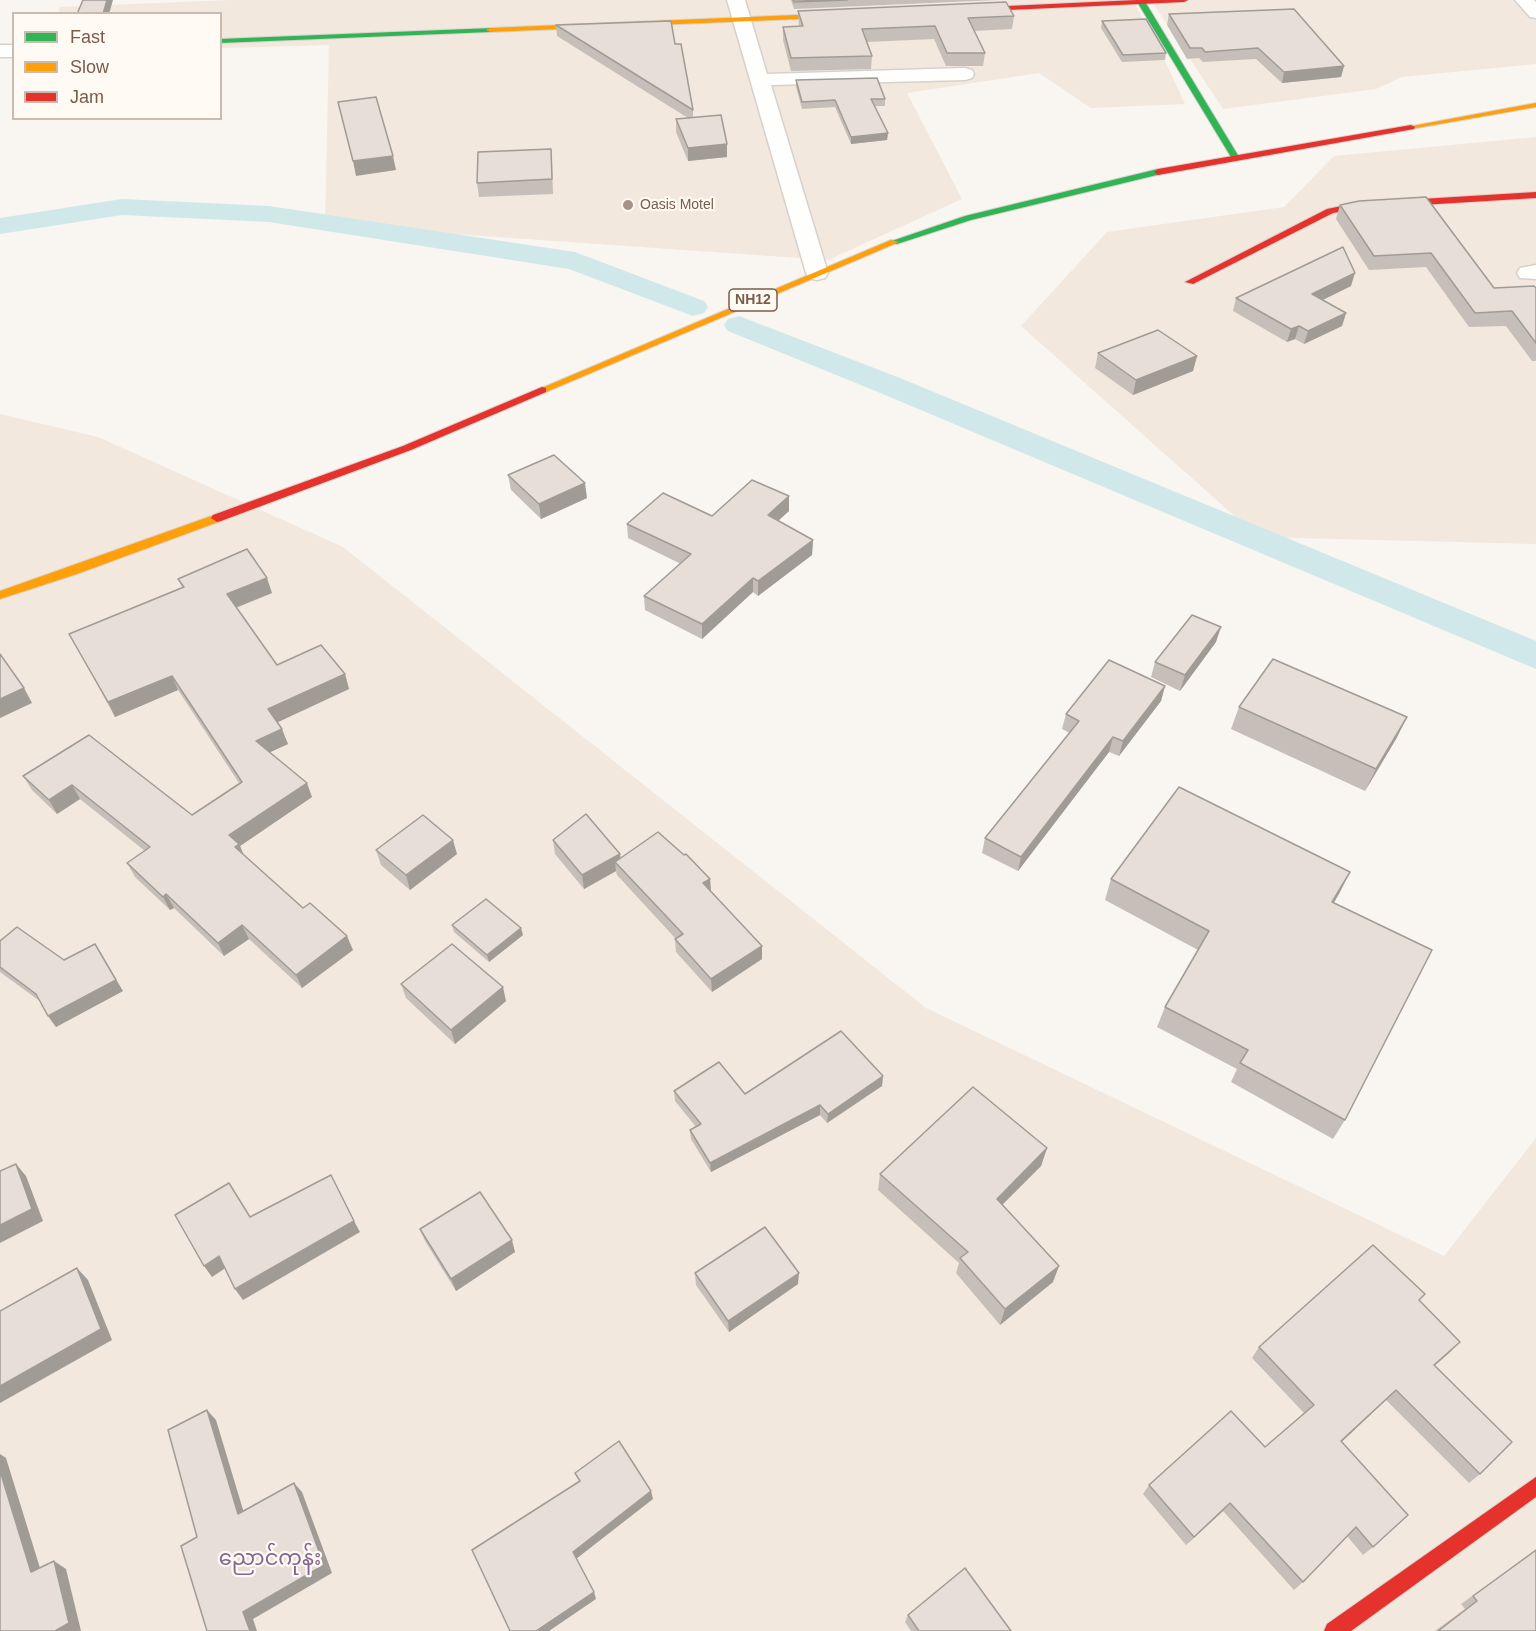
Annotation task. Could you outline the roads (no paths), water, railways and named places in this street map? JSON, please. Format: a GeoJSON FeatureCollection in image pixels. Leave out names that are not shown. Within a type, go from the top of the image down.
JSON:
{"type":"FeatureCollection","features":[{"type":"Feature","properties":{"kind":"main road"},"geometry":{"type":"LineString","coordinates":[[952,10],[1184,0]]}},
{"type":"Feature","properties":{"kind":"main road"},"geometry":{"type":"LineString","coordinates":[[1140,1],[1234,157]]}},
{"type":"Feature","properties":{"kind":"main road"},"geometry":{"type":"LineString","coordinates":[[222,41],[739,10],[858,14]]}},
{"type":"Feature","properties":{"kind":"main road","name":"NH12"},"geometry":{"type":"LineString","coordinates":[[0,595],[73,571],[407,448],[817,273],[915,234],[968,218],[1131,177],[1536,105]]}},
{"type":"Feature","properties":{"kind":"main road"},"geometry":{"type":"LineString","coordinates":[[1190,282],[1330,211],[1356,206],[1536,195]]}},
{"type":"Feature","properties":{"kind":"main road"},"geometry":{"type":"LineString","coordinates":[[1334,1631],[1536,1486]]}},
{"type":"Feature","properties":{"kind":"street"},"geometry":{"type":"LineString","coordinates":[[1524,0],[1536,13]]}},
{"type":"Feature","properties":{"kind":"street"},"geometry":{"type":"LineString","coordinates":[[739,10],[817,273]]}},
{"type":"Feature","properties":{"kind":"street"},"geometry":{"type":"LineString","coordinates":[[759,80],[965,74]]}},
{"type":"Feature","properties":{"kind":"waterway"},"geometry":{"type":"LineString","coordinates":[[0,226],[122,207],[269,214],[575,261],[693,307]]}},
{"type":"Feature","properties":{"kind":"waterway"},"geometry":{"type":"LineString","coordinates":[[739,325],[889,385],[1536,656]]}},
{"type":"Feature","properties":{"kind":"place","name":"Oasis Motel"},"geometry":{"type":"Point","coordinates":[628,205]}},
{"type":"Feature","properties":{"kind":"district","name":"ညောင်ကုန်း"},"geometry":{"type":"Point","coordinates":[270,1559]}}]}
